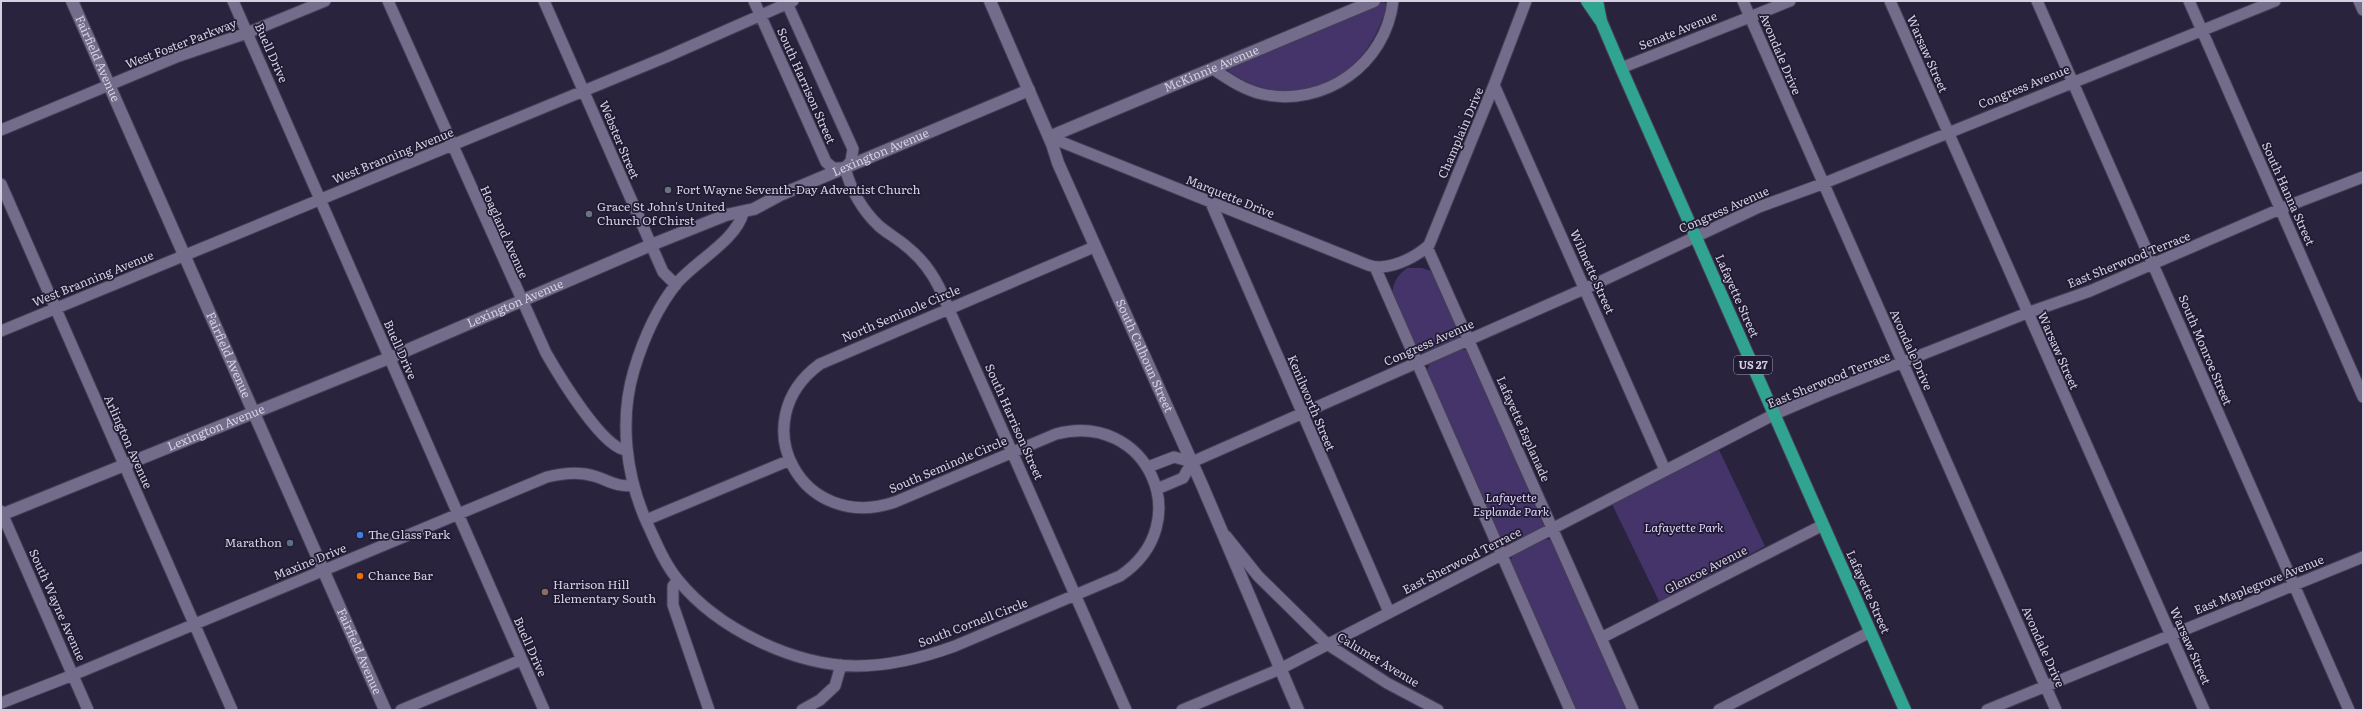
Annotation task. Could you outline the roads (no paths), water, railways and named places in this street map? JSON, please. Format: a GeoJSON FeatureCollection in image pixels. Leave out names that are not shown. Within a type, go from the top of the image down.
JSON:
{"type":"FeatureCollection","features":[{"type":"Feature","properties":{"kind":"highway","name":"US 27"},"geometry":{"type":"LineString","coordinates":[[1587,1],[1601,21]]}},
{"type":"Feature","properties":{"kind":"highway","name":"Lafayette Street"},"geometry":{"type":"LineString","coordinates":[[1597,1],[1601,21],[1621,68],[1905,710]]}},
{"type":"Feature","properties":{"kind":"street","name":"Fairfield Avenue"},"geometry":{"type":"LineString","coordinates":[[72,1],[185,255],[322,571],[385,710]]}},
{"type":"Feature","properties":{"kind":"street","name":"Buell Drive"},"geometry":{"type":"LineString","coordinates":[[233,1],[544,710]]}},
{"type":"Feature","properties":{"kind":"street","name":"West Foster Parkway"},"geometry":{"type":"LineString","coordinates":[[1,130],[179,56],[247,33],[325,1]]}},
{"type":"Feature","properties":{"kind":"street","name":"Hoagland Avenue"},"geometry":{"type":"LineString","coordinates":[[388,1],[521,302],[546,353],[569,390],[609,441],[621,450],[627,450]]}},
{"type":"Feature","properties":{"kind":"street","name":"Webster Street"},"geometry":{"type":"LineString","coordinates":[[544,1],[663,272],[676,284]]}},
{"type":"Feature","properties":{"kind":"street","name":"South Harrison Street"},"geometry":{"type":"LineString","coordinates":[[754,1],[826,162],[834,168],[845,168],[851,161],[853,149],[789,2]]}},
{"type":"Feature","properties":{"kind":"street","name":"South Calhoun Street"},"geometry":{"type":"LineString","coordinates":[[990,1],[1049,137],[1094,247],[1192,462],[1298,710]]}},
{"type":"Feature","properties":{"kind":"street","name":"McKinnie Avenue"},"geometry":{"type":"LineString","coordinates":[[1049,137],[1374,1]]}},
{"type":"Feature","properties":{"kind":"street"},"geometry":{"type":"LineString","coordinates":[[1213,69],[1228,79],[1262,94],[1288,97],[1320,92],[1348,77],[1371,56],[1385,31],[1393,1]]}},
{"type":"Feature","properties":{"kind":"street","name":"Champlain Drive"},"geometry":{"type":"LineString","coordinates":[[1427,247],[1494,85],[1526,1]]}},
{"type":"Feature","properties":{"kind":"street","name":"Avondale Drive"},"geometry":{"type":"LineString","coordinates":[[1743,1],[1822,184],[1903,363],[2056,710]]}},
{"type":"Feature","properties":{"kind":"street","name":"Senate Avenue"},"geometry":{"type":"LineString","coordinates":[[1621,68],[1790,1]]}},
{"type":"Feature","properties":{"kind":"street","name":"Warsaw Street"},"geometry":{"type":"LineString","coordinates":[[1890,1],[1947,133],[2204,710]]}},
{"type":"Feature","properties":{"kind":"street","name":"South Monroe Street"},"geometry":{"type":"LineString","coordinates":[[2037,1],[2154,265],[2292,584],[2349,710]]}},
{"type":"Feature","properties":{"kind":"street","name":"South Hanna Street"},"geometry":{"type":"LineString","coordinates":[[2189,1],[2363,397]]}},
{"type":"Feature","properties":{"kind":"street","name":"Congress Avenue"},"geometry":{"type":"LineString","coordinates":[[1192,462],[1585,288],[1759,207],[1822,184],[2275,1]]}},
{"type":"Feature","properties":{"kind":"street"},"geometry":{"type":"LineString","coordinates":[[2359,1],[2363,10]]}},
{"type":"Feature","properties":{"kind":"street","name":"West Branning Avenue"},"geometry":{"type":"LineString","coordinates":[[1,331],[584,91],[789,2]]}},
{"type":"Feature","properties":{"kind":"street","name":"Wilmette Street"},"geometry":{"type":"LineString","coordinates":[[1494,85],[1665,470]]}},
{"type":"Feature","properties":{"kind":"street","name":"Lexington Avenue"},"geometry":{"type":"LineString","coordinates":[[1,513],[389,358],[651,245],[726,215],[743,213],[1029,90]]}},
{"type":"Feature","properties":{"kind":"street","name":"Marquette Drive"},"geometry":{"type":"LineString","coordinates":[[1049,137],[1211,203],[1376,267]]}},
{"type":"Feature","properties":{"kind":"street","name":"South Harrison Street"},"geometry":{"type":"LineString","coordinates":[[845,168],[849,182],[866,211],[880,226],[914,252],[936,280],[950,308],[1126,710]]}},
{"type":"Feature","properties":{"kind":"street","name":"East Sherwood Terrace"},"geometry":{"type":"LineString","coordinates":[[1182,710],[1280,669],[1389,612],[1502,556],[1775,414],[2027,313],[2090,291],[2154,265],[2280,209],[2363,177]]}},
{"type":"Feature","properties":{"kind":"street","name":"Arlington Avenue"},"geometry":{"type":"LineString","coordinates":[[1,184],[232,710]]}},
{"type":"Feature","properties":{"kind":"street","name":"Kenilworth Street"},"geometry":{"type":"LineString","coordinates":[[1211,203],[1301,413],[1389,612]]}},
{"type":"Feature","properties":{"kind":"street","name":"South Cornell Circle"},"geometry":{"type":"LineString","coordinates":[[743,213],[738,227],[700,260],[676,284],[649,329],[634,372],[628,403],[627,450],[633,485],[646,520],[660,551],[678,580],[718,616],[749,636],[794,655],[841,665],[892,664],[933,654],[1076,595],[1120,576],[1143,555],[1156,529],[1159,508],[1157,489],[1148,467]]}},
{"type":"Feature","properties":{"kind":"street","name":"North Seminole Circle"},"geometry":{"type":"LineString","coordinates":[[790,460],[784,438],[786,412],[797,387],[813,369],[829,359],[1094,247]]}},
{"type":"Feature","properties":{"kind":"street"},"geometry":{"type":"LineString","coordinates":[[1427,247],[1422,252],[1403,260],[1376,267],[1570,710]]}},
{"type":"Feature","properties":{"kind":"street","name":"Lafayette Esplanade"},"geometry":{"type":"LineString","coordinates":[[1427,247],[1470,339],[1633,710]]}},
{"type":"Feature","properties":{"kind":"street","name":"South Seminole Circle"},"geometry":{"type":"LineString","coordinates":[[790,460],[799,477],[820,496],[834,504],[862,509],[882,506],[895,502],[1012,452],[1065,432],[1093,431],[1118,440],[1148,467]]}},
{"type":"Feature","properties":{"kind":"street"},"geometry":{"type":"LineString","coordinates":[[1148,467],[1174,457],[1192,462],[1184,478],[1157,489]]}},
{"type":"Feature","properties":{"kind":"street"},"geometry":{"type":"LineString","coordinates":[[646,520],[790,460]]}},
{"type":"Feature","properties":{"kind":"street","name":"Maxine Drive"},"geometry":{"type":"LineString","coordinates":[[1,703],[194,625],[542,479],[562,474],[593,476],[619,486],[633,485]]}},
{"type":"Feature","properties":{"kind":"street","name":"South Wayne Avenue"},"geometry":{"type":"LineString","coordinates":[[1,513],[88,710]]}},
{"type":"Feature","properties":{"kind":"street","name":"Glencoe Avenue"},"geometry":{"type":"LineString","coordinates":[[1601,638],[1823,525]]}},
{"type":"Feature","properties":{"kind":"street","name":"Calumet Avenue"},"geometry":{"type":"LineString","coordinates":[[1221,529],[1258,576],[1327,644],[1387,683],[1438,710]]}},
{"type":"Feature","properties":{"kind":"street","name":"East Maplegrove Avenue"},"geometry":{"type":"LineString","coordinates":[[1987,710],[2292,584],[2363,557]]}},
{"type":"Feature","properties":{"kind":"street"},"geometry":{"type":"LineString","coordinates":[[1244,584],[1258,576]]}},
{"type":"Feature","properties":{"kind":"street"},"geometry":{"type":"LineString","coordinates":[[678,580],[673,586],[673,605],[689,657],[709,710]]}},
{"type":"Feature","properties":{"kind":"street"},"geometry":{"type":"LineString","coordinates":[[1720,710],[1870,632]]}},
{"type":"Feature","properties":{"kind":"street"},"geometry":{"type":"LineString","coordinates":[[401,710],[521,660]]}},
{"type":"Feature","properties":{"kind":"street"},"geometry":{"type":"LineString","coordinates":[[802,710],[820,700],[836,686],[841,665]]}},
{"type":"Feature","properties":{"kind":"place","name":"Fort Wayne Seventh-Day Adventist Church"},"geometry":{"type":"Point","coordinates":[668,190]}},
{"type":"Feature","properties":{"kind":"place","name":"Grace St John's United Church Of Chirst"},"geometry":{"type":"Point","coordinates":[589,214]}},
{"type":"Feature","properties":{"kind":"place","name":"The Glass Park"},"geometry":{"type":"Point","coordinates":[360,535]}},
{"type":"Feature","properties":{"kind":"place","name":"Marathon"},"geometry":{"type":"Point","coordinates":[290,543]}},
{"type":"Feature","properties":{"kind":"place","name":"Chance Bar"},"geometry":{"type":"Point","coordinates":[360,576]}},
{"type":"Feature","properties":{"kind":"place","name":"Harrison Hill Elementary South"},"geometry":{"type":"Point","coordinates":[545,592]}},
{"type":"Feature","properties":{"kind":"park label","name":"Lafayette Esplande Park"},"geometry":{"type":"Point","coordinates":[1511,505]}},
{"type":"Feature","properties":{"kind":"park label","name":"Lafayette Park"},"geometry":{"type":"Point","coordinates":[1684,528]}}]}
